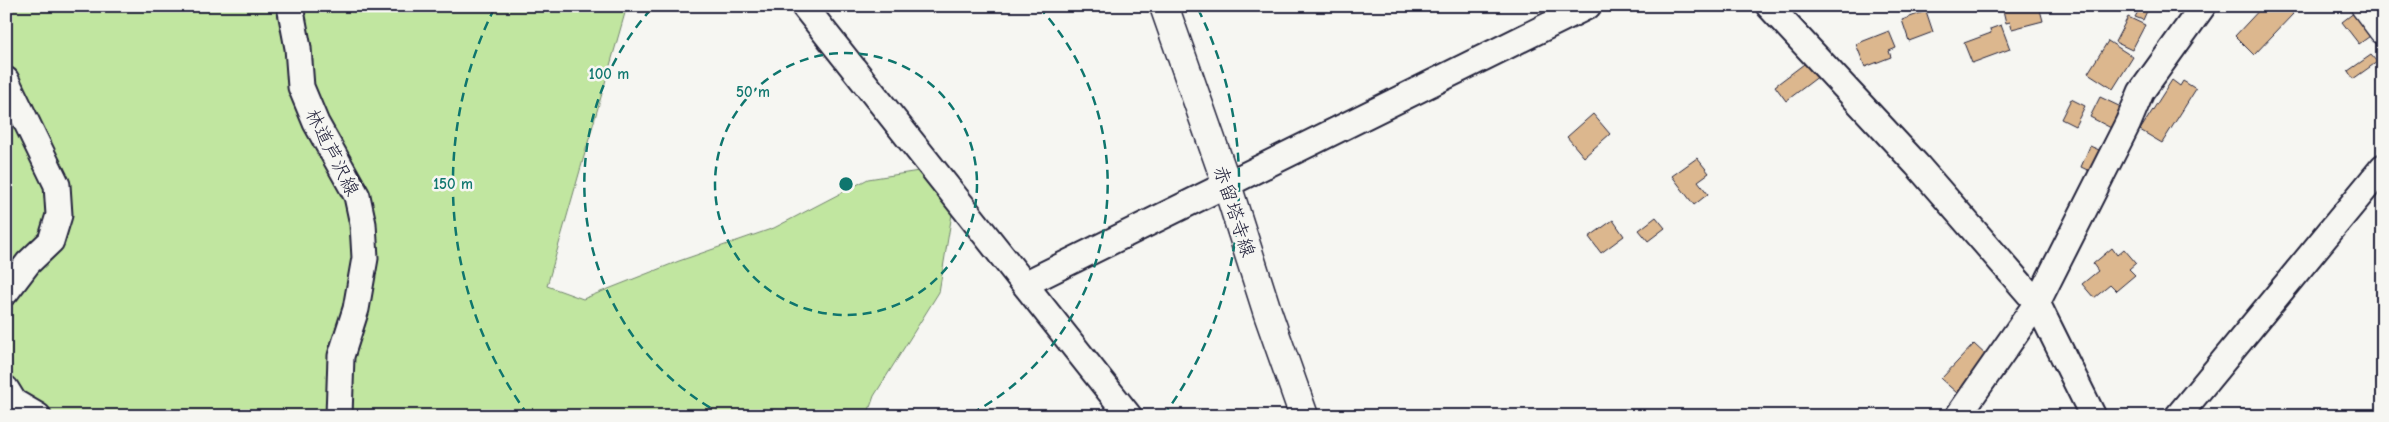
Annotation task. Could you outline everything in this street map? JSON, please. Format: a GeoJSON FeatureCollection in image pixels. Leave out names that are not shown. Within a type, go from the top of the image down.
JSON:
{"type":"FeatureCollection","features":[{"type":"Feature","properties":{"kind":"main road","name":"赤留塔寺線"},"geometry":{"type":"LineString","coordinates":[[1164,6],[1227,185],[1268,314],[1304,416]]}},
{"type":"Feature","properties":{"kind":"main road"},"geometry":{"type":"LineString","coordinates":[[2365,6],[2383,30]]}},
{"type":"Feature","properties":{"kind":"street","name":"林道芦沢線"},"geometry":{"type":"LineString","coordinates":[[290,6],[298,48],[301,87],[316,123],[357,196],[363,224],[365,258],[356,309],[341,356],[339,416]]}},
{"type":"Feature","properties":{"kind":"street"},"geometry":{"type":"LineString","coordinates":[[804,6],[1128,416]]}},
{"type":"Feature","properties":{"kind":"street"},"geometry":{"type":"LineString","coordinates":[[1025,284],[1588,6]]}},
{"type":"Feature","properties":{"kind":"street"},"geometry":{"type":"LineString","coordinates":[[1769,6],[1917,166],[2037,302],[2093,416]]}},
{"type":"Feature","properties":{"kind":"street"},"geometry":{"type":"LineString","coordinates":[[1958,416],[2037,302],[2128,123],[2141,92],[2203,6]]}},
{"type":"Feature","properties":{"kind":"street"},"geometry":{"type":"LineString","coordinates":[[6,80],[57,184],[59,215],[51,241],[28,263],[6,292]]}},
{"type":"Feature","properties":{"kind":"street"},"geometry":{"type":"LineString","coordinates":[[2178,416],[2383,167]]}},
{"type":"Feature","properties":{"kind":"street"},"geometry":{"type":"LineString","coordinates":[[6,389],[14,402],[38,416]]}},
{"type":"Feature","properties":{"kind":"green space"},"geometry":{"type":"Polygon","coordinates":[[[6,6],[627,6],[547,286],[583,299],[679,261],[774,228],[868,179],[919,171],[952,214],[939,292],[874,396],[867,416],[6,416],[6,6]]]}},
{"type":"Feature","properties":{"kind":"building"},"geometry":{"type":"Polygon","coordinates":[[[2002,6],[2039,6],[2043,21],[2012,29],[2010,22],[2006,23],[2002,6]]]}},
{"type":"Feature","properties":{"kind":"building"},"geometry":{"type":"Polygon","coordinates":[[[2263,6],[2285,6],[2293,14],[2254,55],[2235,36],[2263,6]]]}},
{"type":"Feature","properties":{"kind":"building"},"geometry":{"type":"Polygon","coordinates":[[[2140,8],[2147,11],[2143,20],[2135,17],[2140,8]]]}},
{"type":"Feature","properties":{"kind":"building"},"geometry":{"type":"Polygon","coordinates":[[[1926,11],[1933,32],[1909,41],[1902,20],[1926,11]]]}},
{"type":"Feature","properties":{"kind":"building"},"geometry":{"type":"Polygon","coordinates":[[[2355,12],[2373,34],[2359,44],[2342,22],[2355,12]]]}},
{"type":"Feature","properties":{"kind":"building"},"geometry":{"type":"Polygon","coordinates":[[[2128,17],[2145,25],[2132,50],[2115,42],[2128,17]]]}},
{"type":"Feature","properties":{"kind":"building"},"geometry":{"type":"Polygon","coordinates":[[[2001,25],[2010,49],[1972,63],[1964,43],[1991,33],[1990,29],[2001,25]]]}},
{"type":"Feature","properties":{"kind":"building"},"geometry":{"type":"Polygon","coordinates":[[[1889,31],[1896,48],[1889,51],[1891,57],[1865,67],[1856,44],[1889,31]]]}},
{"type":"Feature","properties":{"kind":"building"},"geometry":{"type":"Polygon","coordinates":[[[2108,41],[2133,57],[2113,89],[2088,73],[2108,41]]]}},
{"type":"Feature","properties":{"kind":"building"},"geometry":{"type":"Polygon","coordinates":[[[2371,55],[2377,62],[2353,79],[2348,71],[2371,55]]]}},
{"type":"Feature","properties":{"kind":"building"},"geometry":{"type":"Polygon","coordinates":[[[1808,61],[1819,76],[1786,101],[1775,86],[1808,61]]]}},
{"type":"Feature","properties":{"kind":"building"},"geometry":{"type":"Polygon","coordinates":[[[2172,80],[2180,86],[2183,81],[2196,89],[2162,143],[2140,130],[2172,80]]]}},
{"type":"Feature","properties":{"kind":"building"},"geometry":{"type":"Polygon","coordinates":[[[2100,97],[2123,108],[2113,129],[2090,117],[2100,97]]]}},
{"type":"Feature","properties":{"kind":"building"},"geometry":{"type":"Polygon","coordinates":[[[2071,99],[2085,106],[2075,126],[2061,119],[2071,99]]]}},
{"type":"Feature","properties":{"kind":"building"},"geometry":{"type":"Polygon","coordinates":[[[1593,114],[1610,134],[1584,157],[1567,137],[1593,114]]]}},
{"type":"Feature","properties":{"kind":"building"},"geometry":{"type":"Polygon","coordinates":[[[2090,146],[2106,153],[2096,174],[2081,167],[2090,146]]]}},
{"type":"Feature","properties":{"kind":"building"},"geometry":{"type":"Polygon","coordinates":[[[1697,158],[1709,173],[1698,181],[1708,194],[1694,205],[1672,176],[1697,158]]]}},
{"type":"Feature","properties":{"kind":"building"},"geometry":{"type":"Polygon","coordinates":[[[1656,217],[1665,228],[1648,241],[1639,230],[1656,217]]]}},
{"type":"Feature","properties":{"kind":"building"},"geometry":{"type":"Polygon","coordinates":[[[1613,220],[1624,236],[1601,253],[1589,237],[1613,220]]]}},
{"type":"Feature","properties":{"kind":"building"},"geometry":{"type":"Polygon","coordinates":[[[2112,248],[2117,255],[2124,249],[2136,263],[2129,269],[2135,275],[2116,291],[2110,285],[2094,298],[2082,284],[2098,271],[2093,264],[2112,248]]]}},
{"type":"Feature","properties":{"kind":"building"},"geometry":{"type":"Polygon","coordinates":[[[1974,344],[1989,358],[1957,393],[1941,379],[1974,344]]]}}]}
